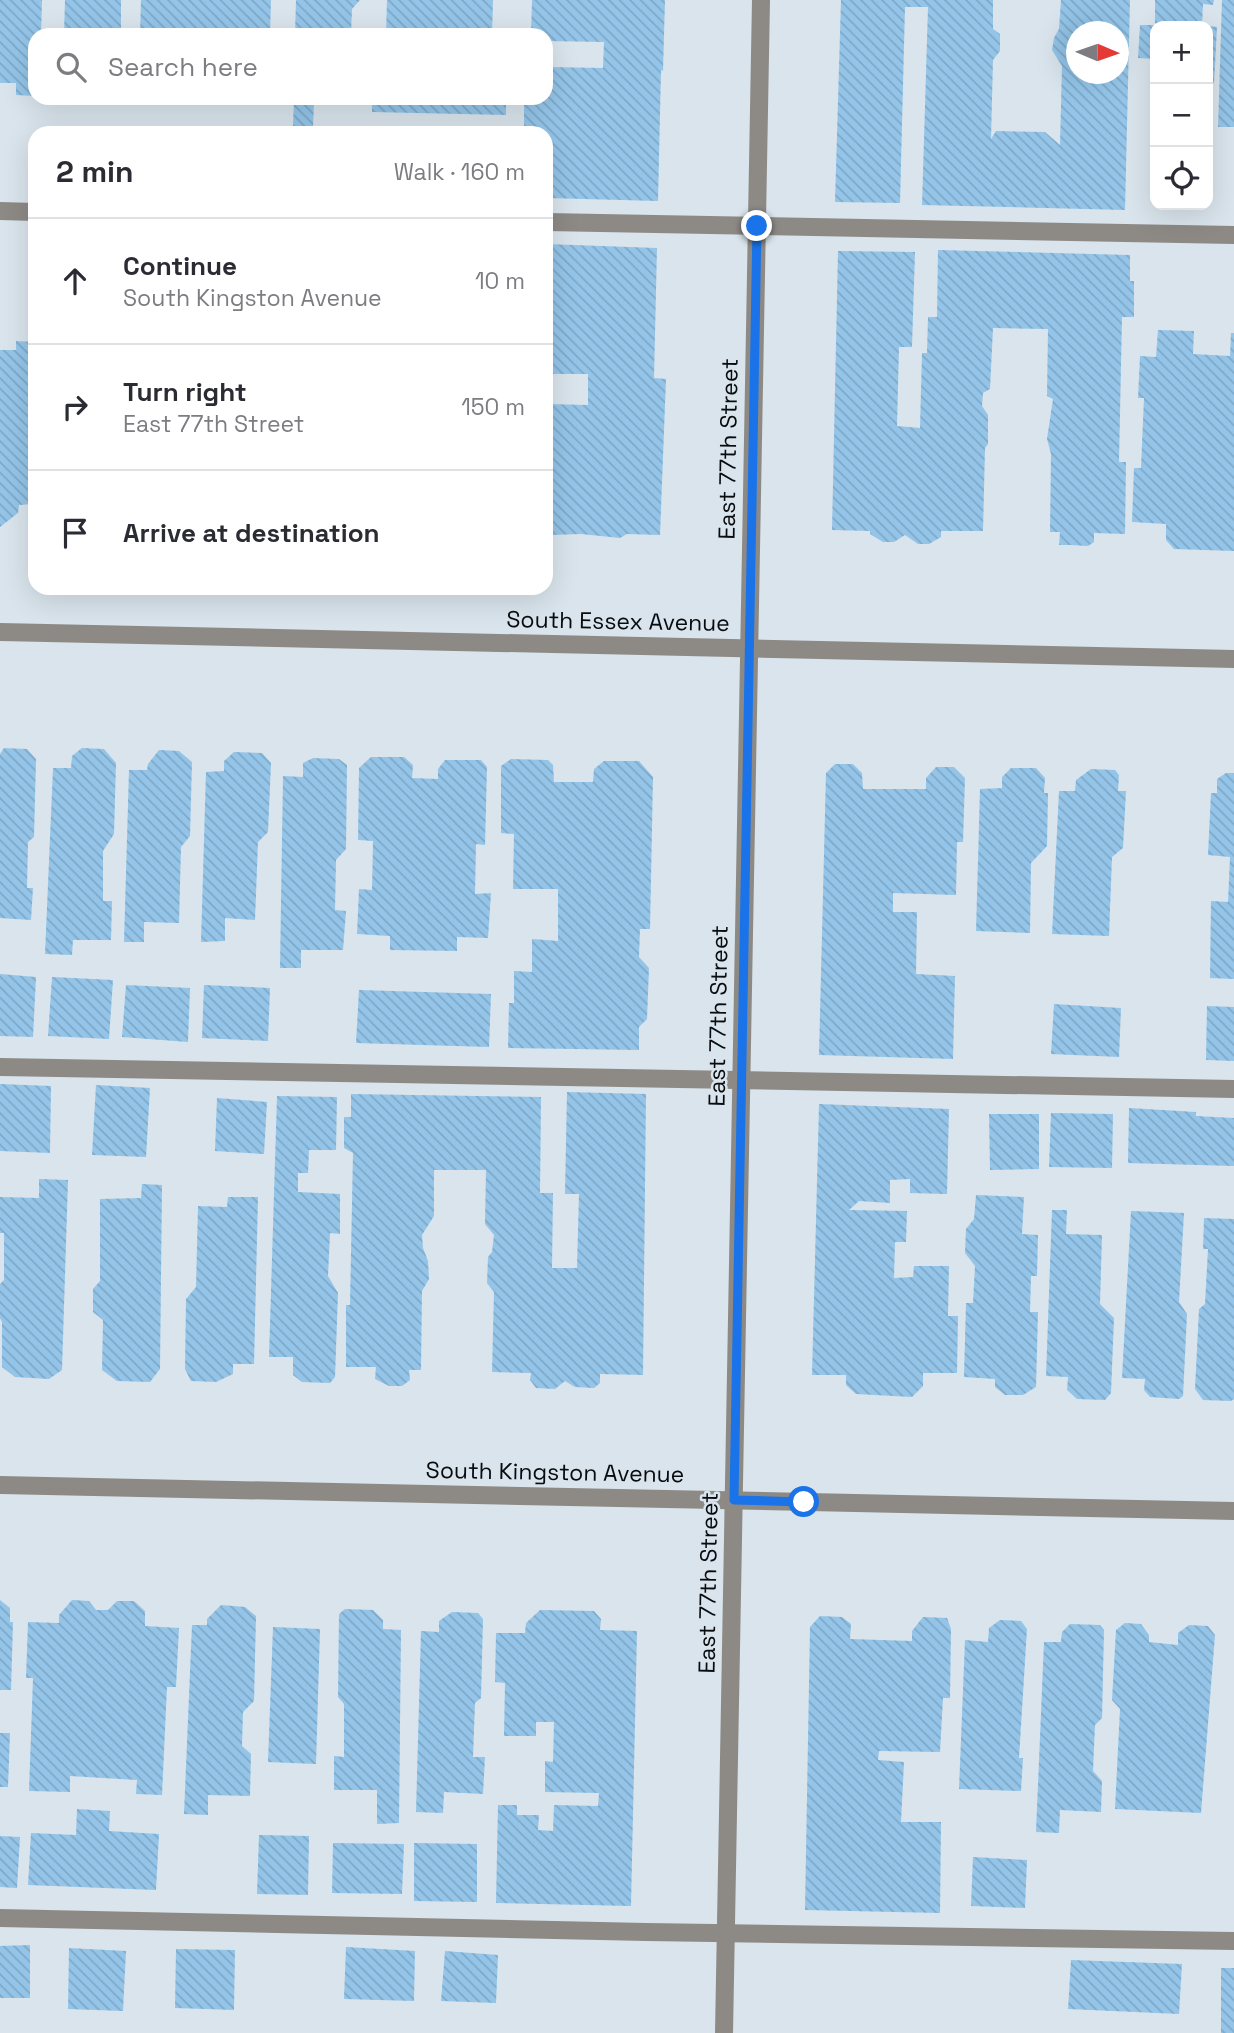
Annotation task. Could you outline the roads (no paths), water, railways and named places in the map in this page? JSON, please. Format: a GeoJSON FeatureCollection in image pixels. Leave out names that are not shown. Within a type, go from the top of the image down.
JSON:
{"type":"FeatureCollection","features":[{"type":"Feature","properties":{"kind":"street","name":"East 77th Street"},"geometry":{"type":"LineString","coordinates":[[724,2033],[761,0]]}},
{"type":"Feature","properties":{"kind":"street"},"geometry":{"type":"LineString","coordinates":[[0,211],[28,212]]}},
{"type":"Feature","properties":{"kind":"street"},"geometry":{"type":"LineString","coordinates":[[553,222],[1234,235]]}},
{"type":"Feature","properties":{"kind":"street","name":"South Essex Avenue"},"geometry":{"type":"LineString","coordinates":[[0,632],[1234,659]]}},
{"type":"Feature","properties":{"kind":"street"},"geometry":{"type":"LineString","coordinates":[[0,1067],[1234,1089]]}},
{"type":"Feature","properties":{"kind":"street","name":"South Kingston Avenue"},"geometry":{"type":"LineString","coordinates":[[0,1485],[1234,1511]]}},
{"type":"Feature","properties":{"kind":"street"},"geometry":{"type":"LineString","coordinates":[[0,1918],[1234,1941]]}}]}
